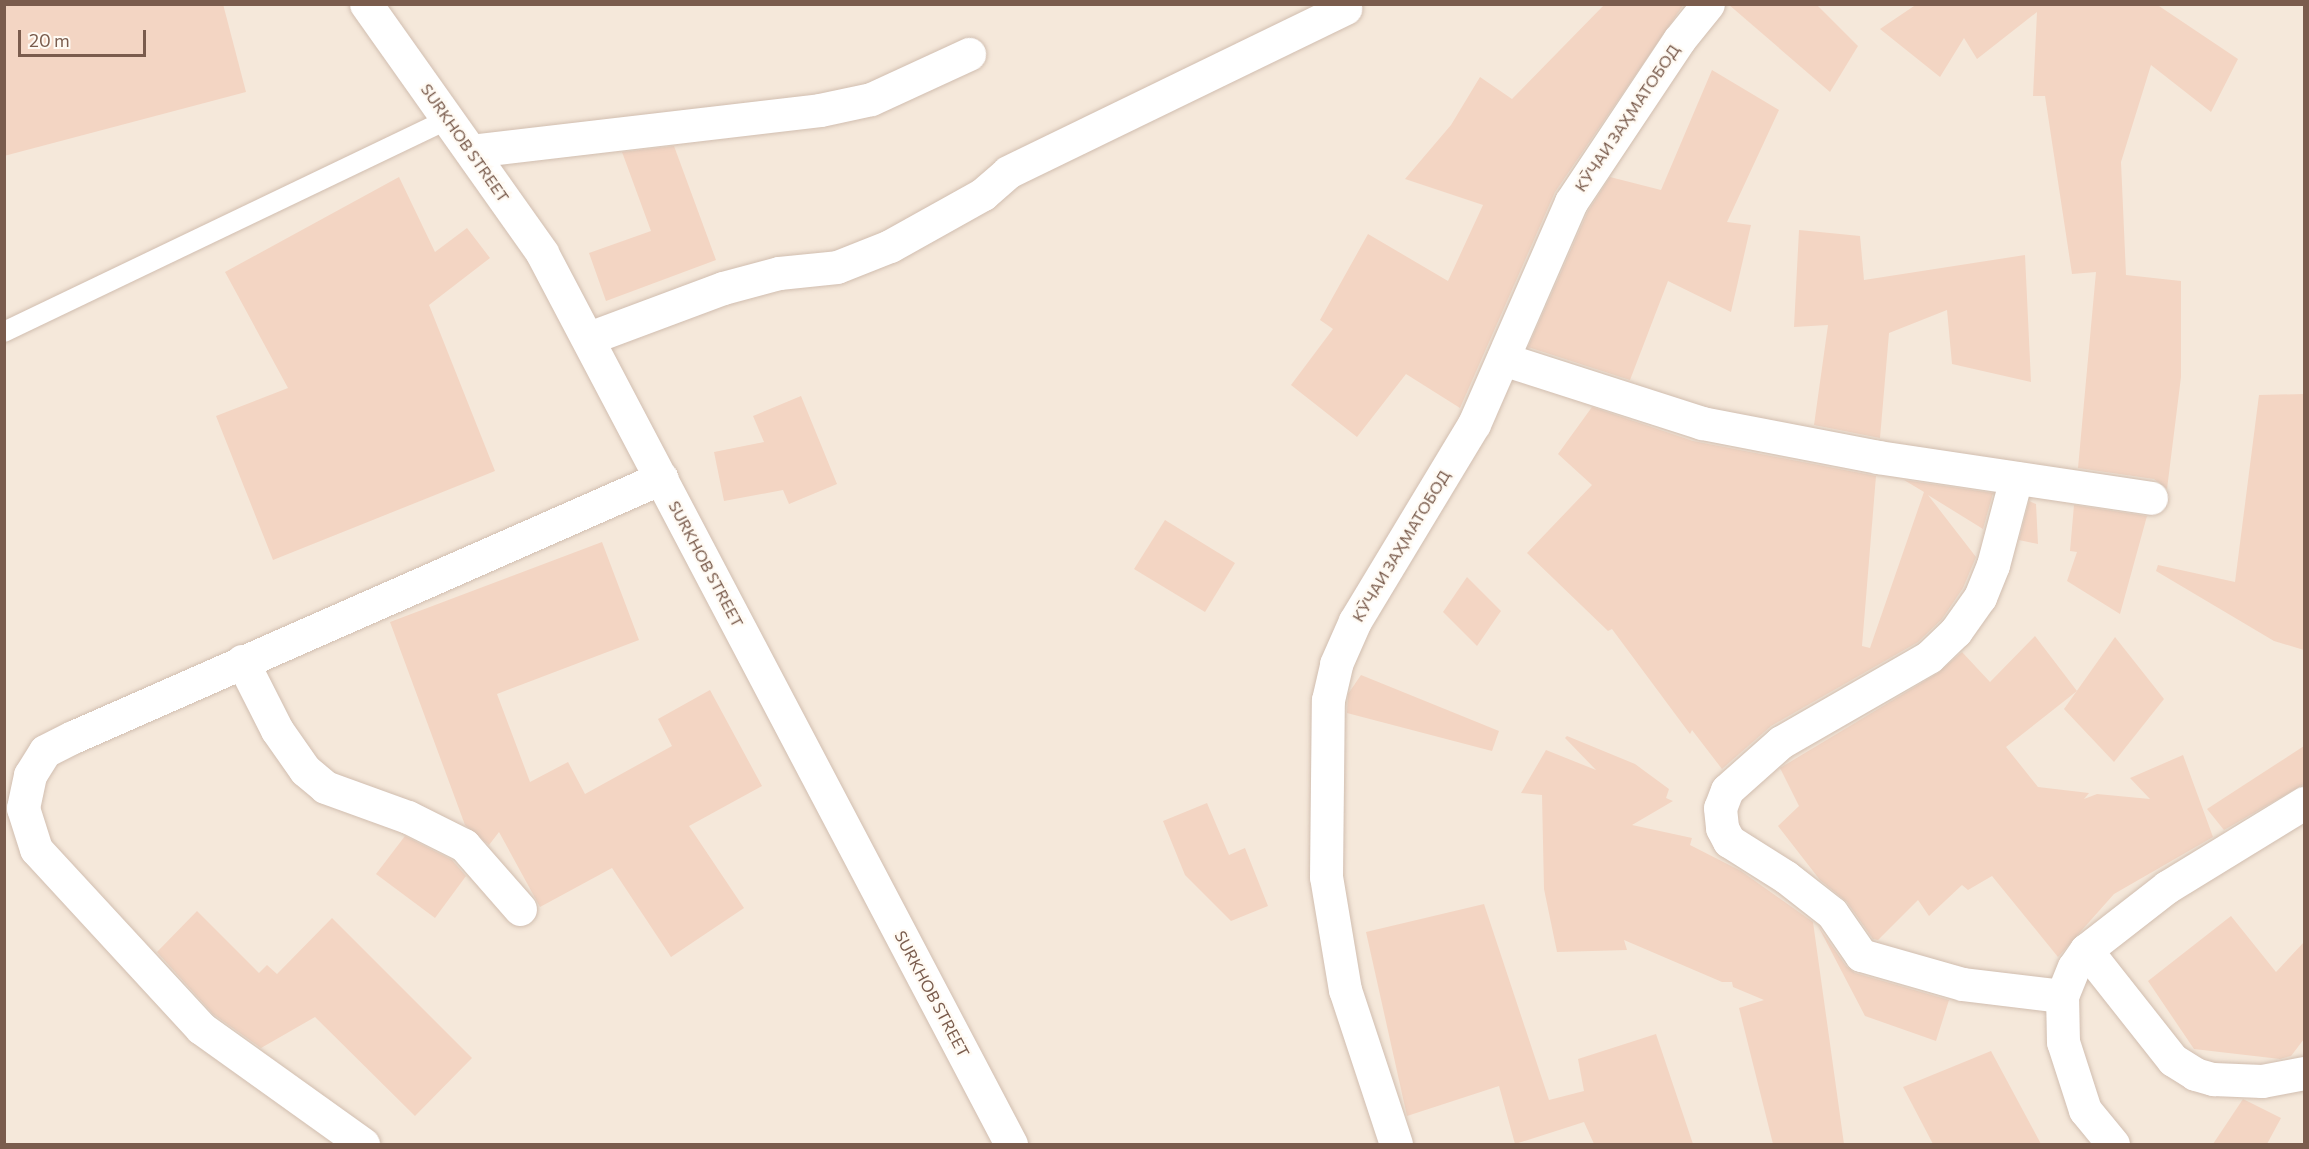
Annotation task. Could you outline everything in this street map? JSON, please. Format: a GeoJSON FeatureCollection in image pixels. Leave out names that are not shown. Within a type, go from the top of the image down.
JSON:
{"type":"FeatureCollection","features":[{"type":"Feature","properties":{"kind":"street","name":"SURKHOB STREET"},"geometry":{"type":"LineString","coordinates":[[366,4],[542,253],[589,338],[1011,1144]]}},
{"type":"Feature","properties":{"kind":"street","name":"КӮЧАИ ЗАҲМАТОБОД"},"geometry":{"type":"LineString","coordinates":[[1396,1144],[1345,990],[1326,877],[1328,700],[1336,664],[1355,621],[1474,424],[1571,202],[1679,40],[1708,4]]}},
{"type":"Feature","properties":{"kind":"street"},"geometry":{"type":"LineString","coordinates":[[589,338],[723,288],[779,273],[837,267],[890,246],[983,194],[1008,172],[1345,8]]}},
{"type":"Feature","properties":{"kind":"street"},"geometry":{"type":"LineString","coordinates":[[471,151],[820,110],[871,99],[969,54]]}},
{"type":"Feature","properties":{"kind":"street"},"geometry":{"type":"LineString","coordinates":[[1503,359],[1701,423],[1878,457],[2151,498]]}},
{"type":"Feature","properties":{"kind":"street"},"geometry":{"type":"LineString","coordinates":[[363,1144],[201,1028],[36,849],[23,808],[30,775],[45,751],[242,661],[661,478]]}},
{"type":"Feature","properties":{"kind":"street"},"geometry":{"type":"LineString","coordinates":[[2016,478],[1993,565],[1980,597],[1956,631],[1911,668],[1781,741],[1727,790],[1720,808],[1722,828],[1729,841],[1786,877],[1832,913],[1861,955],[1963,984],[2062,996]]}},
{"type":"Feature","properties":{"kind":"street"},"geometry":{"type":"LineString","coordinates":[[242,661],[277,730],[305,770],[325,787],[408,817],[464,845],[520,909]]}},
{"type":"Feature","properties":{"kind":"street"},"geometry":{"type":"LineString","coordinates":[[2113,1144],[2085,1110],[2063,1042],[2062,996],[2074,967],[2086,950],[2167,887],[2304,803]]}},
{"type":"Feature","properties":{"kind":"street"},"geometry":{"type":"LineString","coordinates":[[2086,950],[2173,1060],[2195,1074],[2213,1079],[2262,1081],[2304,1073]]}},
{"type":"Feature","properties":{"kind":"lane"},"geometry":{"type":"LineString","coordinates":[[4,332],[448,119]]}},
{"type":"Feature","properties":{"kind":"shaded area"},"geometry":{"type":"Polygon","coordinates":[[[5,5],[2304,5],[2304,1144],[5,1144],[5,5]]]}},
{"type":"Feature","properties":{"kind":"building"},"geometry":{"type":"Polygon","coordinates":[[[4,4],[223,4],[246,92],[4,156],[4,4]]]}},
{"type":"Feature","properties":{"kind":"building"},"geometry":{"type":"Polygon","coordinates":[[[1605,4],[1684,4],[1555,192],[1460,408],[1406,374],[1357,437],[1291,385],[1333,329],[1320,320],[1368,234],[1448,281],[1483,205],[1405,179],[1451,125],[1480,77],[1512,99],[1605,4]]]}},
{"type":"Feature","properties":{"kind":"building"},"geometry":{"type":"Polygon","coordinates":[[[1728,4],[1816,4],[1858,46],[1830,92],[1728,4]]]}},
{"type":"Feature","properties":{"kind":"building"},"geometry":{"type":"Polygon","coordinates":[[[1917,4],[2156,4],[2238,59],[2211,112],[2151,65],[2121,162],[2126,275],[2181,281],[2181,377],[2167,489],[2154,479],[2078,468],[2096,272],[2072,274],[2045,96],[2033,96],[2037,12],[1977,59],[1964,38],[1940,77],[1880,29],[1917,4]]]}},
{"type":"Feature","properties":{"kind":"building"},"geometry":{"type":"Polygon","coordinates":[[[1712,70],[1779,110],[1727,222],[1751,225],[1731,312],[1668,281],[1630,380],[1528,347],[1588,211],[1610,177],[1661,190],[1712,70]]]}},
{"type":"Feature","properties":{"kind":"building"},"geometry":{"type":"Polygon","coordinates":[[[674,146],[716,260],[606,301],[589,253],[651,231],[622,152],[674,146]]]}},
{"type":"Feature","properties":{"kind":"building"},"geometry":{"type":"Polygon","coordinates":[[[399,177],[435,252],[467,228],[490,258],[429,305],[495,471],[273,560],[216,416],[288,388],[225,272],[399,177]]]}},
{"type":"Feature","properties":{"kind":"building"},"geometry":{"type":"Polygon","coordinates":[[[1799,230],[1860,236],[1864,280],[2025,255],[2031,382],[1952,364],[1947,310],[1889,333],[1880,438],[1814,425],[1828,325],[1794,327],[1799,230]]]}},
{"type":"Feature","properties":{"kind":"building"},"geometry":{"type":"Polygon","coordinates":[[[2304,394],[2304,650],[2274,641],[2156,571],[2158,565],[2235,582],[2259,395],[2304,394]]]}},
{"type":"Feature","properties":{"kind":"building"},"geometry":{"type":"Polygon","coordinates":[[[801,396],[837,484],[789,504],[783,490],[724,501],[714,452],[764,442],[753,416],[801,396]]]}},
{"type":"Feature","properties":{"kind":"building"},"geometry":{"type":"Polygon","coordinates":[[[1592,407],[1693,441],[1876,476],[1862,646],[1870,648],[1924,492],[1904,480],[1993,493],[1983,529],[1928,495],[1976,557],[1963,588],[1942,619],[1918,642],[1771,726],[1722,769],[1692,730],[1690,734],[1612,629],[1608,631],[1527,553],[1592,485],[1558,454],[1592,407]]]}},
{"type":"Feature","properties":{"kind":"building"},"geometry":{"type":"Polygon","coordinates":[[[2029,501],[2036,504],[2038,544],[2019,540],[2029,501]]]}},
{"type":"Feature","properties":{"kind":"building"},"geometry":{"type":"Polygon","coordinates":[[[2074,505],[2147,516],[2120,614],[2067,581],[2077,552],[2070,551],[2074,505]]]}},
{"type":"Feature","properties":{"kind":"building"},"geometry":{"type":"Polygon","coordinates":[[[1165,520],[1235,563],[1205,612],[1134,569],[1165,520]]]}},
{"type":"Feature","properties":{"kind":"building"},"geometry":{"type":"Polygon","coordinates":[[[602,542],[639,640],[497,694],[530,782],[568,762],[585,794],[672,746],[658,719],[710,690],[762,786],[689,826],[744,908],[671,957],[612,868],[540,907],[499,832],[489,845],[465,825],[390,622],[602,542]]]}},
{"type":"Feature","properties":{"kind":"building"},"geometry":{"type":"Polygon","coordinates":[[[1467,577],[1501,611],[1477,646],[1443,612],[1467,577]]]}},
{"type":"Feature","properties":{"kind":"building"},"geometry":{"type":"Polygon","coordinates":[[[2035,636],[2077,691],[2006,747],[2038,787],[2089,793],[2084,799],[2097,794],[2150,799],[2130,778],[2183,755],[2213,837],[2114,894],[2058,957],[1992,876],[1968,890],[1962,885],[1929,916],[1918,900],[1878,940],[1873,939],[1847,902],[1820,880],[1778,826],[1799,806],[1780,768],[1938,673],[1962,652],[1990,682],[2035,636]]]}},
{"type":"Feature","properties":{"kind":"building"},"geometry":{"type":"Polygon","coordinates":[[[2115,637],[2164,699],[2114,762],[2064,709],[2115,637]]]}},
{"type":"Feature","properties":{"kind":"building"},"geometry":{"type":"Polygon","coordinates":[[[1361,675],[1499,731],[1492,751],[1347,713],[1348,694],[1361,675]]]}},
{"type":"Feature","properties":{"kind":"building"},"geometry":{"type":"Polygon","coordinates":[[[1567,736],[1635,764],[1669,789],[1666,798],[1673,801],[1632,825],[1692,838],[1690,845],[1741,871],[1813,922],[1844,1144],[1773,1144],[1739,1008],[1764,1000],[1733,987],[1732,982],[1722,982],[1624,940],[1627,950],[1557,952],[1544,889],[1542,795],[1521,793],[1546,750],[1596,770],[1565,738],[1567,736]]]}},
{"type":"Feature","properties":{"kind":"building"},"geometry":{"type":"Polygon","coordinates":[[[2304,746],[2304,784],[2224,830],[2207,809],[2304,746]]]}},
{"type":"Feature","properties":{"kind":"building"},"geometry":{"type":"Polygon","coordinates":[[[1207,803],[1229,855],[1245,848],[1268,906],[1231,921],[1185,875],[1163,821],[1207,803]]]}},
{"type":"Feature","properties":{"kind":"building"},"geometry":{"type":"Polygon","coordinates":[[[405,836],[452,860],[466,876],[435,918],[376,874],[405,836]]]}},
{"type":"Feature","properties":{"kind":"building"},"geometry":{"type":"Polygon","coordinates":[[[1484,904],[1549,1100],[1584,1091],[1578,1059],[1656,1034],[1693,1144],[1594,1144],[1584,1122],[1515,1144],[1499,1086],[1407,1116],[1366,932],[1484,904]]]}},
{"type":"Feature","properties":{"kind":"building"},"geometry":{"type":"Polygon","coordinates":[[[197,911],[259,973],[267,965],[277,974],[332,918],[472,1058],[415,1116],[315,1017],[261,1048],[213,1014],[157,952],[197,911]]]}},
{"type":"Feature","properties":{"kind":"building"},"geometry":{"type":"Polygon","coordinates":[[[2231,916],[2276,972],[2304,942],[2304,1039],[2291,1056],[2280,1059],[2194,1049],[2148,981],[2231,916]]]}},
{"type":"Feature","properties":{"kind":"building"},"geometry":{"type":"Polygon","coordinates":[[[1818,926],[1846,966],[1855,973],[1949,1000],[1936,1041],[1865,1016],[1818,926]]]}},
{"type":"Feature","properties":{"kind":"building"},"geometry":{"type":"Polygon","coordinates":[[[1991,1051],[2041,1144],[1933,1144],[1903,1087],[1991,1051]]]}},
{"type":"Feature","properties":{"kind":"building"},"geometry":{"type":"Polygon","coordinates":[[[2243,1099],[2281,1118],[2267,1144],[2213,1144],[2243,1099]]]}}]}
